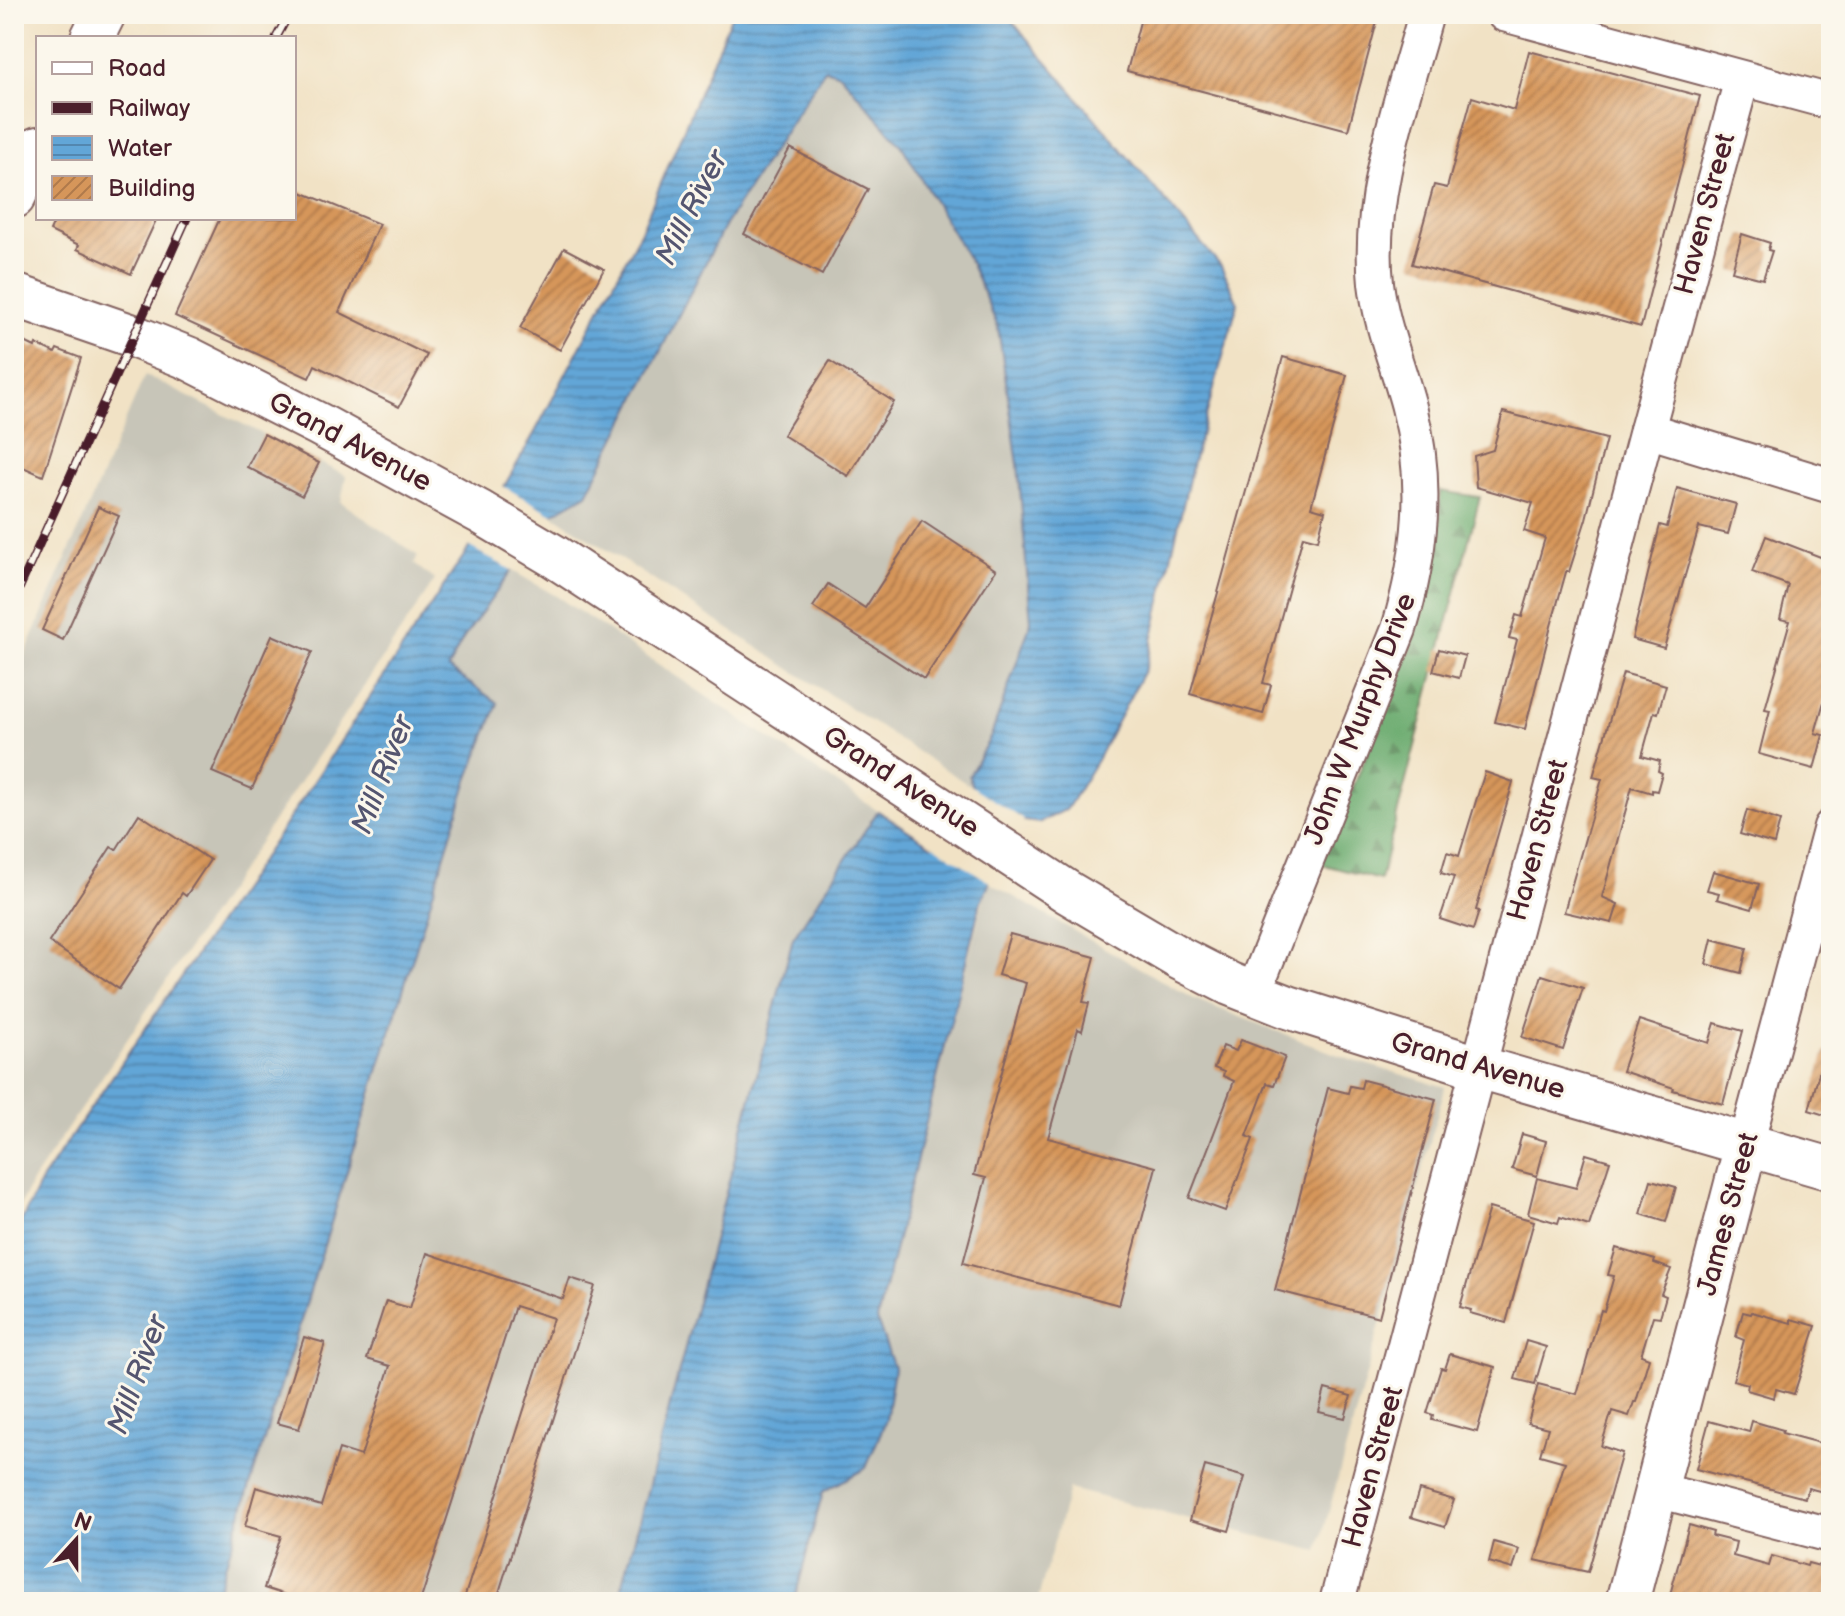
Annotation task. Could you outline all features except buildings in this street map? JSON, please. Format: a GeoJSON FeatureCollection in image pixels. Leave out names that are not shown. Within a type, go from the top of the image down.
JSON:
{"type":"FeatureCollection","features":[{"type":"Feature","properties":{"kind":"main road"},"geometry":{"type":"LineString","coordinates":[[93,36],[104,14]]}},
{"type":"Feature","properties":{"kind":"main road"},"geometry":{"type":"LineString","coordinates":[[14,197],[36,152]]}},
{"type":"Feature","properties":{"kind":"main road","name":"Grand Avenue"},"geometry":{"type":"LineString","coordinates":[[14,295],[188,358],[480,512],[540,546],[1145,939],[1253,994],[1336,1024],[1478,1067],[1831,1169]]}},
{"type":"Feature","properties":{"kind":"main road","name":"James Street"},"geometry":{"type":"LineString","coordinates":[[1627,1602],[1746,1145]]}},
{"type":"Feature","properties":{"kind":"street","name":"John W Murphy Drive"},"geometry":{"type":"LineString","coordinates":[[1253,994],[1399,629],[1411,587],[1421,511],[1421,469],[1411,414],[1384,328],[1376,283],[1375,241],[1381,186],[1426,14]]}},
{"type":"Feature","properties":{"kind":"street"},"geometry":{"type":"LineString","coordinates":[[1504,14],[1831,102]]}},
{"type":"Feature","properties":{"kind":"street","name":"Haven Street"},"geometry":{"type":"LineString","coordinates":[[1337,1602],[1742,79]]}},
{"type":"Feature","properties":{"kind":"street"},"geometry":{"type":"LineString","coordinates":[[1647,430],[1831,486]]}},
{"type":"Feature","properties":{"kind":"street","name":"James Street"},"geometry":{"type":"LineString","coordinates":[[1746,1145],[1831,827]]}},
{"type":"Feature","properties":{"kind":"street"},"geometry":{"type":"LineString","coordinates":[[1657,1490],[1831,1535]]}},
{"type":"Feature","properties":{"kind":"shaded area"},"geometry":{"type":"Polygon","coordinates":[[[825,69],[840,74],[902,146],[971,264],[998,327],[1018,464],[1031,622],[991,736],[969,776],[972,787],[552,514],[587,493],[725,225],[825,69]]]}},
{"type":"Feature","properties":{"kind":"shaded area"},"geometry":{"type":"Polygon","coordinates":[[[145,375],[346,476],[341,502],[418,556],[414,564],[435,580],[31,1183],[14,1217],[14,680],[145,375]]]}},
{"type":"Feature","properties":{"kind":"shaded area"},"geometry":{"type":"Polygon","coordinates":[[[511,570],[556,596],[878,811],[793,939],[618,1602],[214,1602],[467,783],[498,703],[447,668],[463,639],[511,570]]]}},
{"type":"Feature","properties":{"kind":"shaded area"},"geometry":{"type":"Polygon","coordinates":[[[988,882],[1194,999],[1351,1060],[1445,1087],[1318,1551],[1069,1489],[1037,1602],[794,1602],[823,1492],[866,1468],[894,1368],[877,1320],[988,882]]]}},
{"type":"Feature","properties":{"kind":"green space"},"geometry":{"type":"Polygon","coordinates":[[[1440,491],[1480,497],[1380,880],[1321,864],[1411,648],[1431,586],[1439,531],[1440,491]]]}},
{"type":"Feature","properties":{"kind":"water","name":"Mill River"},"geometry":{"type":"Polygon","coordinates":[[[732,14],[1006,14],[1221,266],[1238,303],[1192,466],[1146,667],[1067,809],[1039,823],[1018,820],[981,901],[877,1320],[894,1368],[886,1420],[866,1468],[823,1492],[794,1602],[618,1602],[793,938],[878,811],[932,846],[972,787],[969,776],[991,736],[1031,622],[1018,464],[998,327],[971,264],[902,146],[840,74],[825,69],[725,225],[587,494],[552,514],[463,639],[448,668],[498,703],[467,783],[214,1602],[14,1602],[14,1236],[42,1179],[279,834],[467,551],[533,436],[641,231],[732,14]]]}},
{"type":"Feature","properties":{"kind":"pier"},"geometry":{"type":"Polygon","coordinates":[[[501,485],[556,516],[515,572],[466,545],[501,485]]]}},
{"type":"Feature","properties":{"kind":"pier"},"geometry":{"type":"Polygon","coordinates":[[[967,783],[1024,820],[991,883],[927,841],[931,841],[968,786],[967,783]]]}},
{"type":"Feature","properties":{"kind":"railway"},"geometry":{"type":"LineString","coordinates":[[277,36],[289,14]]}},
{"type":"Feature","properties":{"kind":"railway"},"geometry":{"type":"LineString","coordinates":[[14,600],[186,220]]}}]}
